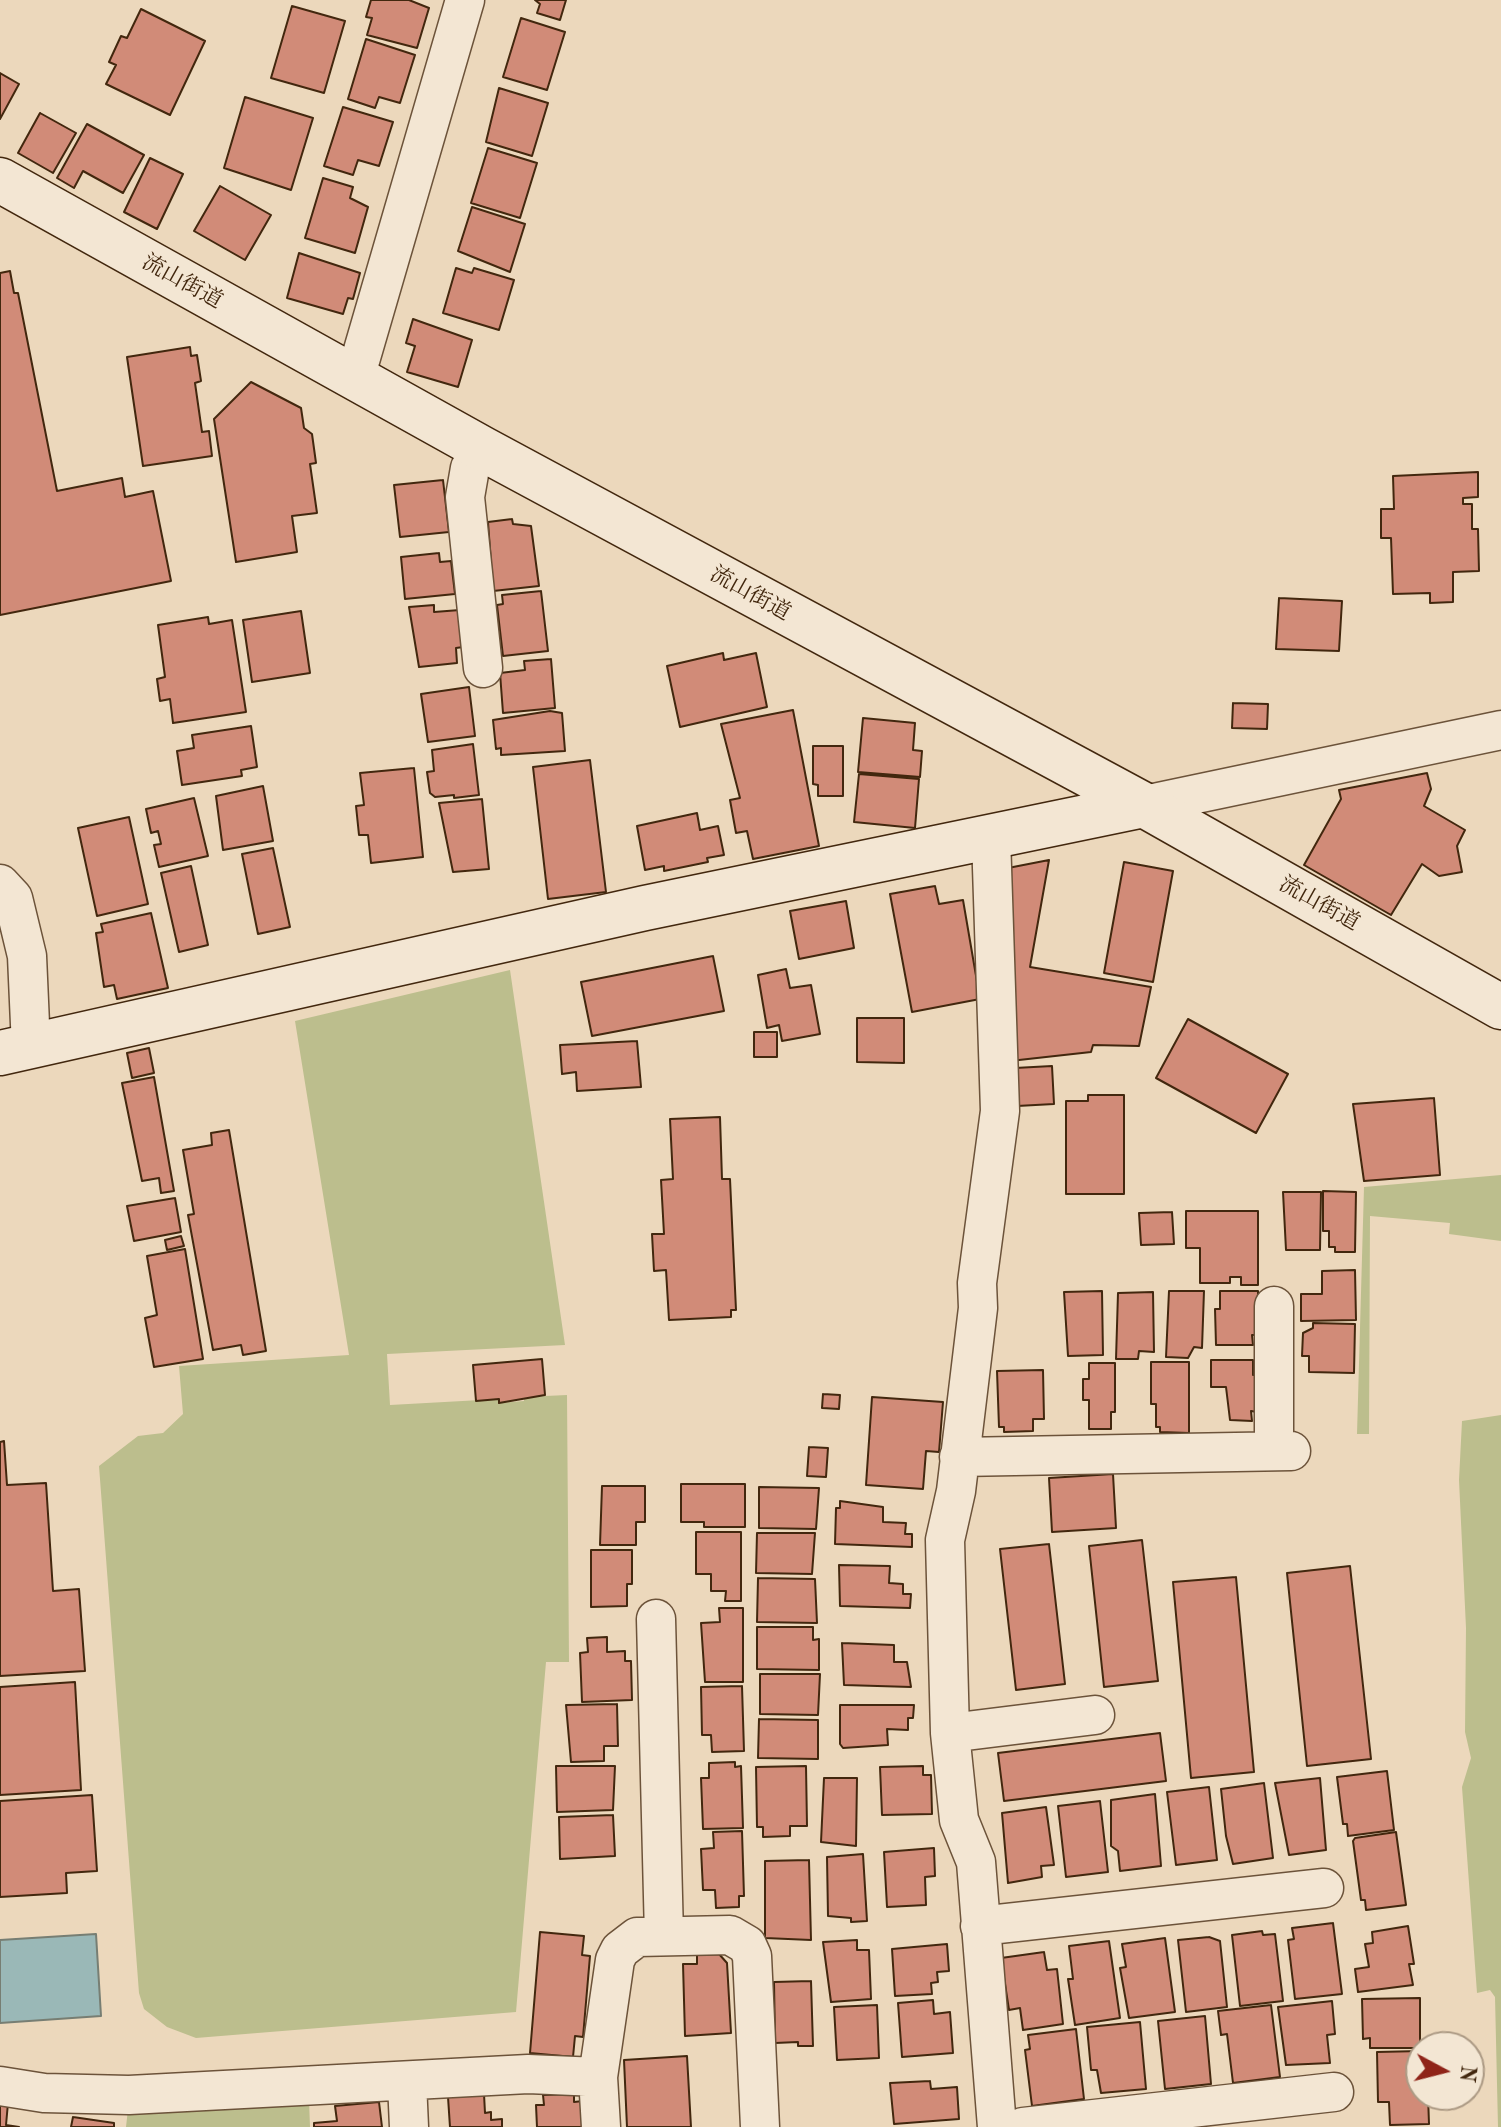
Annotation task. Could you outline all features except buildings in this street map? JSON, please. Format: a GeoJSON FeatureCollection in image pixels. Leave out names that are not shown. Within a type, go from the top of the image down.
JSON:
{"type":"FeatureCollection","features":[{"type":"Feature","properties":{"kind":"street"},"geometry":{"type":"LineString","coordinates":[[355,378],[465,0]]}},
{"type":"Feature","properties":{"kind":"street","name":"流山街道"},"geometry":{"type":"LineString","coordinates":[[0,180],[483,449],[1144,805],[1501,1007]]}},
{"type":"Feature","properties":{"kind":"street"},"geometry":{"type":"LineString","coordinates":[[483,449],[470,468],[465,497],[483,668]]}},
{"type":"Feature","properties":{"kind":"street"},"geometry":{"type":"LineString","coordinates":[[0,884],[13,898],[27,956],[15,1050],[645,908],[1501,730]]}},
{"type":"Feature","properties":{"kind":"street"},"geometry":{"type":"LineString","coordinates":[[991,837],[1000,1111],[959,1457],[945,1540],[950,1733],[959,1820],[976,1862],[997,2127]]}},
{"type":"Feature","properties":{"kind":"street"},"geometry":{"type":"LineString","coordinates":[[959,1457],[1283,1451],[1274,1306]]}},
{"type":"Feature","properties":{"kind":"street"},"geometry":{"type":"LineString","coordinates":[[656,1619],[664,1936]]}},
{"type":"Feature","properties":{"kind":"street"},"geometry":{"type":"LineString","coordinates":[[950,1733],[1095,1715]]}},
{"type":"Feature","properties":{"kind":"street"},"geometry":{"type":"LineString","coordinates":[[980,1926],[1324,1888]]}},
{"type":"Feature","properties":{"kind":"street"},"geometry":{"type":"LineString","coordinates":[[601,2127],[598,2077],[615,1960],[620,1950],[637,1937],[730,1935],[747,1945],[752,1956],[760,2127]]}},
{"type":"Feature","properties":{"kind":"street"},"geometry":{"type":"LineString","coordinates":[[0,2086],[43,2110],[129,2095],[528,2074],[598,2077]]}},
{"type":"Feature","properties":{"kind":"street"},"geometry":{"type":"LineString","coordinates":[[407,2082],[409,2127]]}},
{"type":"Feature","properties":{"kind":"street"},"geometry":{"type":"LineString","coordinates":[[1023,2127],[1334,2092]]}},
{"type":"Feature","properties":{"kind":"green space"},"geometry":{"type":"Polygon","coordinates":[[[510,970],[565,1345],[387,1354],[390,1405],[499,1399],[499,1403],[524,1401],[524,1397],[567,1395],[569,1662],[546,1662],[516,2012],[196,2038],[167,2027],[144,2009],[139,1993],[99,1466],[138,1436],[163,1433],[183,1414],[179,1366],[349,1355],[295,1021],[510,970]]]}},
{"type":"Feature","properties":{"kind":"green space"},"geometry":{"type":"Polygon","coordinates":[[[1501,1175],[1501,1241],[1449,1234],[1450,1223],[1370,1216],[1369,1434],[1357,1434],[1364,1187],[1501,1175]]]}},
{"type":"Feature","properties":{"kind":"green space"},"geometry":{"type":"Polygon","coordinates":[[[1501,1415],[1501,2127],[1498,2127],[1495,1997],[1490,1990],[1477,1993],[1462,1787],[1471,1758],[1465,1732],[1466,1628],[1459,1480],[1462,1421],[1501,1415]]]}},
{"type":"Feature","properties":{"kind":"green space"},"geometry":{"type":"Polygon","coordinates":[[[309,2100],[310,2127],[126,2127],[128,2109],[309,2100]]]}},
{"type":"Feature","properties":{"kind":"water"},"geometry":{"type":"Polygon","coordinates":[[[96,1934],[101,2016],[0,2023],[0,1940],[96,1934]]]}}]}
